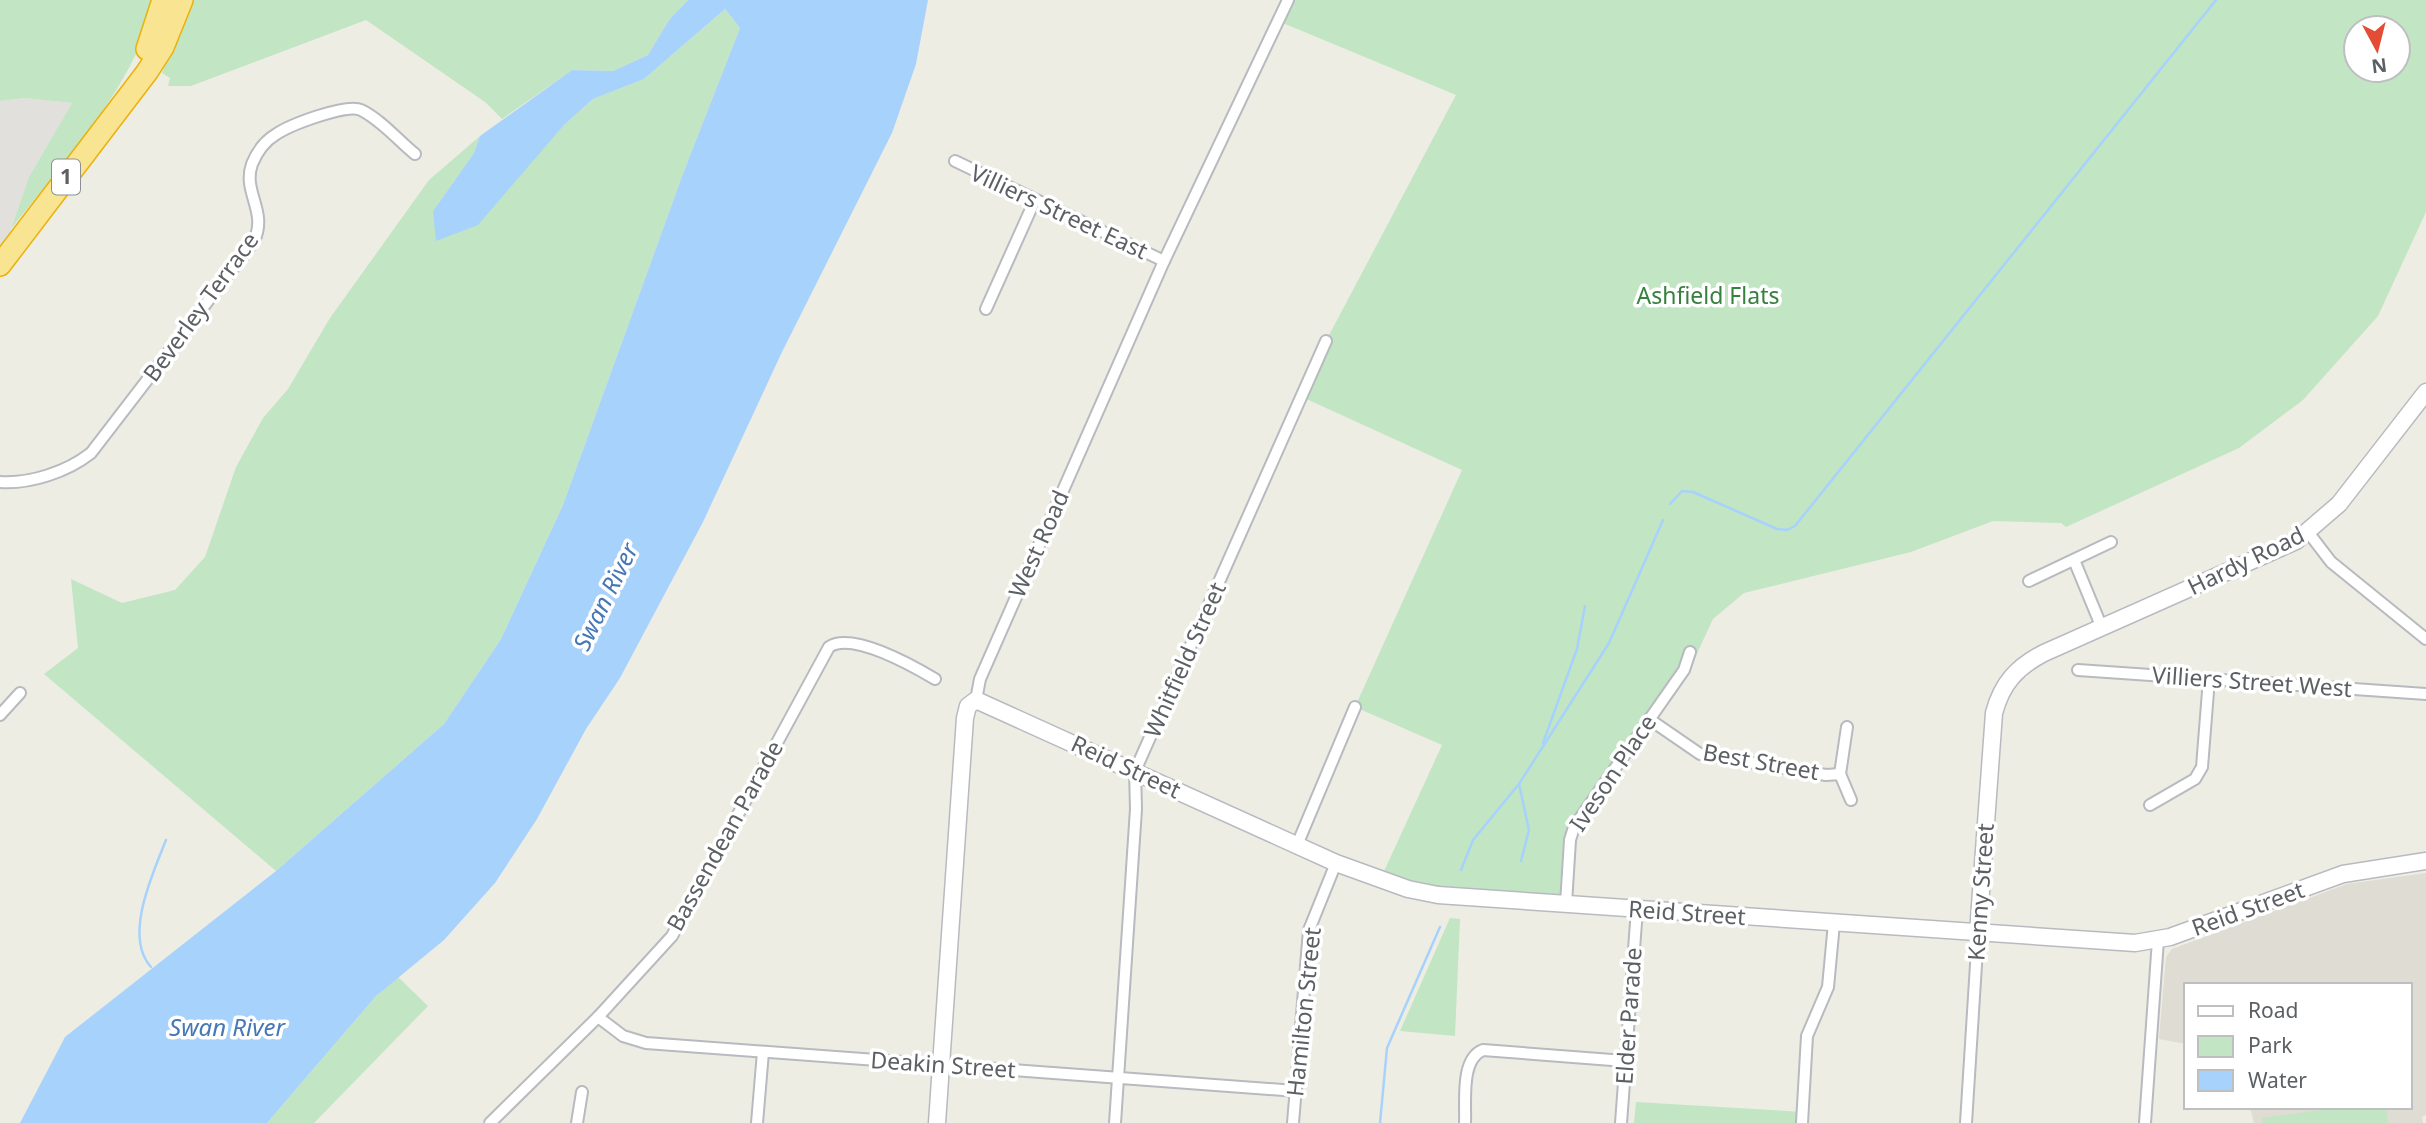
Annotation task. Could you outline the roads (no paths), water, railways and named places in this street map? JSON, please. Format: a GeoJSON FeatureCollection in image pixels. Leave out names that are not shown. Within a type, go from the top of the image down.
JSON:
{"type":"FeatureCollection","features":[{"type":"Feature","properties":{"kind":"highway","name":"1"},"geometry":{"type":"LineString","coordinates":[[131,90],[163,0]]}},
{"type":"Feature","properties":{"kind":"highway","name":"1"},"geometry":{"type":"LineString","coordinates":[[0,265],[163,47],[181,0]]}},
{"type":"Feature","properties":{"kind":"street","name":"West Road"},"geometry":{"type":"LineString","coordinates":[[937,1123],[965,718],[968,706],[976,700],[980,679],[1164,261],[1288,0]]}},
{"type":"Feature","properties":{"kind":"street","name":"Beverley Terrace"},"geometry":{"type":"LineString","coordinates":[[0,482],[31,479],[66,467],[80,461],[99,442],[254,241],[260,229],[259,212],[252,192],[252,164],[264,144],[277,133],[346,107],[361,109],[415,154]]}},
{"type":"Feature","properties":{"kind":"street","name":"Villiers Street East"},"geometry":{"type":"LineString","coordinates":[[955,161],[1164,261]]}},
{"type":"Feature","properties":{"kind":"street"},"geometry":{"type":"LineString","coordinates":[[986,309],[1035,200]]}},
{"type":"Feature","properties":{"kind":"street","name":"Whitfield Street"},"geometry":{"type":"LineString","coordinates":[[1115,1123],[1136,809],[1135,771],[1326,341]]}},
{"type":"Feature","properties":{"kind":"street","name":"Hardy Road"},"geometry":{"type":"LineString","coordinates":[[2018,669],[2044,653],[2279,549],[2308,532],[2353,489],[2426,392]]}},
{"type":"Feature","properties":{"kind":"street"},"geometry":{"type":"LineString","coordinates":[[2308,532],[2331,562],[2426,639]]}},
{"type":"Feature","properties":{"kind":"street"},"geometry":{"type":"LineString","coordinates":[[2029,581],[2111,542]]}},
{"type":"Feature","properties":{"kind":"street"},"geometry":{"type":"LineString","coordinates":[[2074,560],[2102,628]]}},
{"type":"Feature","properties":{"kind":"street","name":"Bassendean Parade"},"geometry":{"type":"LineString","coordinates":[[490,1123],[598,1017],[660,950],[682,919],[829,647],[836,642],[853,642],[936,679]]}},
{"type":"Feature","properties":{"kind":"street","name":"Iveson Place"},"geometry":{"type":"LineString","coordinates":[[1566,904],[1570,840],[1574,827],[1684,670],[1690,652]]}},
{"type":"Feature","properties":{"kind":"street","name":"Kenny Street"},"geometry":{"type":"LineString","coordinates":[[1966,1123],[1994,713],[2002,691],[2018,669]]}},
{"type":"Feature","properties":{"kind":"street","name":"Villiers Street West"},"geometry":{"type":"LineString","coordinates":[[2078,670],[2426,694]]}},
{"type":"Feature","properties":{"kind":"street"},"geometry":{"type":"LineString","coordinates":[[2150,805],[2194,779],[2202,767],[2209,679]]}},
{"type":"Feature","properties":{"kind":"street"},"geometry":{"type":"LineString","coordinates":[[0,715],[20,693]]}},
{"type":"Feature","properties":{"kind":"street","name":"Reid Street"},"geometry":{"type":"LineString","coordinates":[[976,700],[1336,863],[1423,892],[2121,943],[2158,940],[2343,874],[2426,862]]}},
{"type":"Feature","properties":{"kind":"street"},"geometry":{"type":"LineString","coordinates":[[1297,845],[1355,707]]}},
{"type":"Feature","properties":{"kind":"street","name":"Best Street"},"geometry":{"type":"LineString","coordinates":[[1649,719],[1700,754],[1826,775],[1840,774]]}},
{"type":"Feature","properties":{"kind":"street","name":"Best Street"},"geometry":{"type":"LineString","coordinates":[[1847,727],[1840,774],[1851,800]]}},
{"type":"Feature","properties":{"kind":"street","name":"Hamilton Street"},"geometry":{"type":"LineString","coordinates":[[1293,1123],[1310,930],[1336,863]]}},
{"type":"Feature","properties":{"kind":"street","name":"Elder Parade"},"geometry":{"type":"LineString","coordinates":[[1621,1123],[1637,909]]}},
{"type":"Feature","properties":{"kind":"street"},"geometry":{"type":"LineString","coordinates":[[1802,1123],[1807,1036],[1828,987],[1834,923]]}},
{"type":"Feature","properties":{"kind":"street"},"geometry":{"type":"LineString","coordinates":[[2145,1123],[2158,940]]}},
{"type":"Feature","properties":{"kind":"street","name":"Deakin Street"},"geometry":{"type":"LineString","coordinates":[[598,1017],[634,1041],[1296,1091]]}},
{"type":"Feature","properties":{"kind":"street"},"geometry":{"type":"LineString","coordinates":[[1465,1123],[1469,1064],[1476,1053],[1483,1050],[1625,1061]]}},
{"type":"Feature","properties":{"kind":"street"},"geometry":{"type":"LineString","coordinates":[[757,1123],[762,1052]]}},
{"type":"Feature","properties":{"kind":"street"},"geometry":{"type":"LineString","coordinates":[[577,1123],[582,1092]]}},
{"type":"Feature","properties":{"kind":"water","name":"Swan River"},"geometry":{"type":"Polygon","coordinates":[[[688,0],[928,0],[916,64],[892,133],[782,352],[703,522],[620,678],[586,729],[537,819],[495,883],[444,940],[376,996],[267,1123],[20,1123],[65,1037],[276,871],[444,724],[501,639],[563,505],[684,171],[740,28],[725,9],[644,79],[593,99],[564,125],[478,225],[436,241],[433,211],[474,153],[480,136],[572,70],[613,71],[648,55],[669,20],[688,0]]]}},
{"type":"Feature","properties":{"kind":"waterway"},"geometry":{"type":"LineString","coordinates":[[1670,504],[1682,491],[1693,492],[1777,529],[1787,530],[1795,526],[2216,0]]}},
{"type":"Feature","properties":{"kind":"waterway"},"geometry":{"type":"LineString","coordinates":[[1461,870],[1473,840],[1519,784],[1609,643],[1663,520]]}},
{"type":"Feature","properties":{"kind":"waterway"},"geometry":{"type":"LineString","coordinates":[[1543,743],[1577,649],[1585,606]]}},
{"type":"Feature","properties":{"kind":"waterway"},"geometry":{"type":"LineString","coordinates":[[1519,784],[1529,830],[1521,861]]}},
{"type":"Feature","properties":{"kind":"waterway"},"geometry":{"type":"LineString","coordinates":[[151,967],[143,954],[140,922],[148,887],[166,840]]}},
{"type":"Feature","properties":{"kind":"waterway"},"geometry":{"type":"LineString","coordinates":[[1380,1123],[1387,1048],[1440,927]]}},
{"type":"Feature","properties":{"kind":"park label","name":"Ashfield Flats"},"geometry":{"type":"Point","coordinates":[1708,296]}}]}
